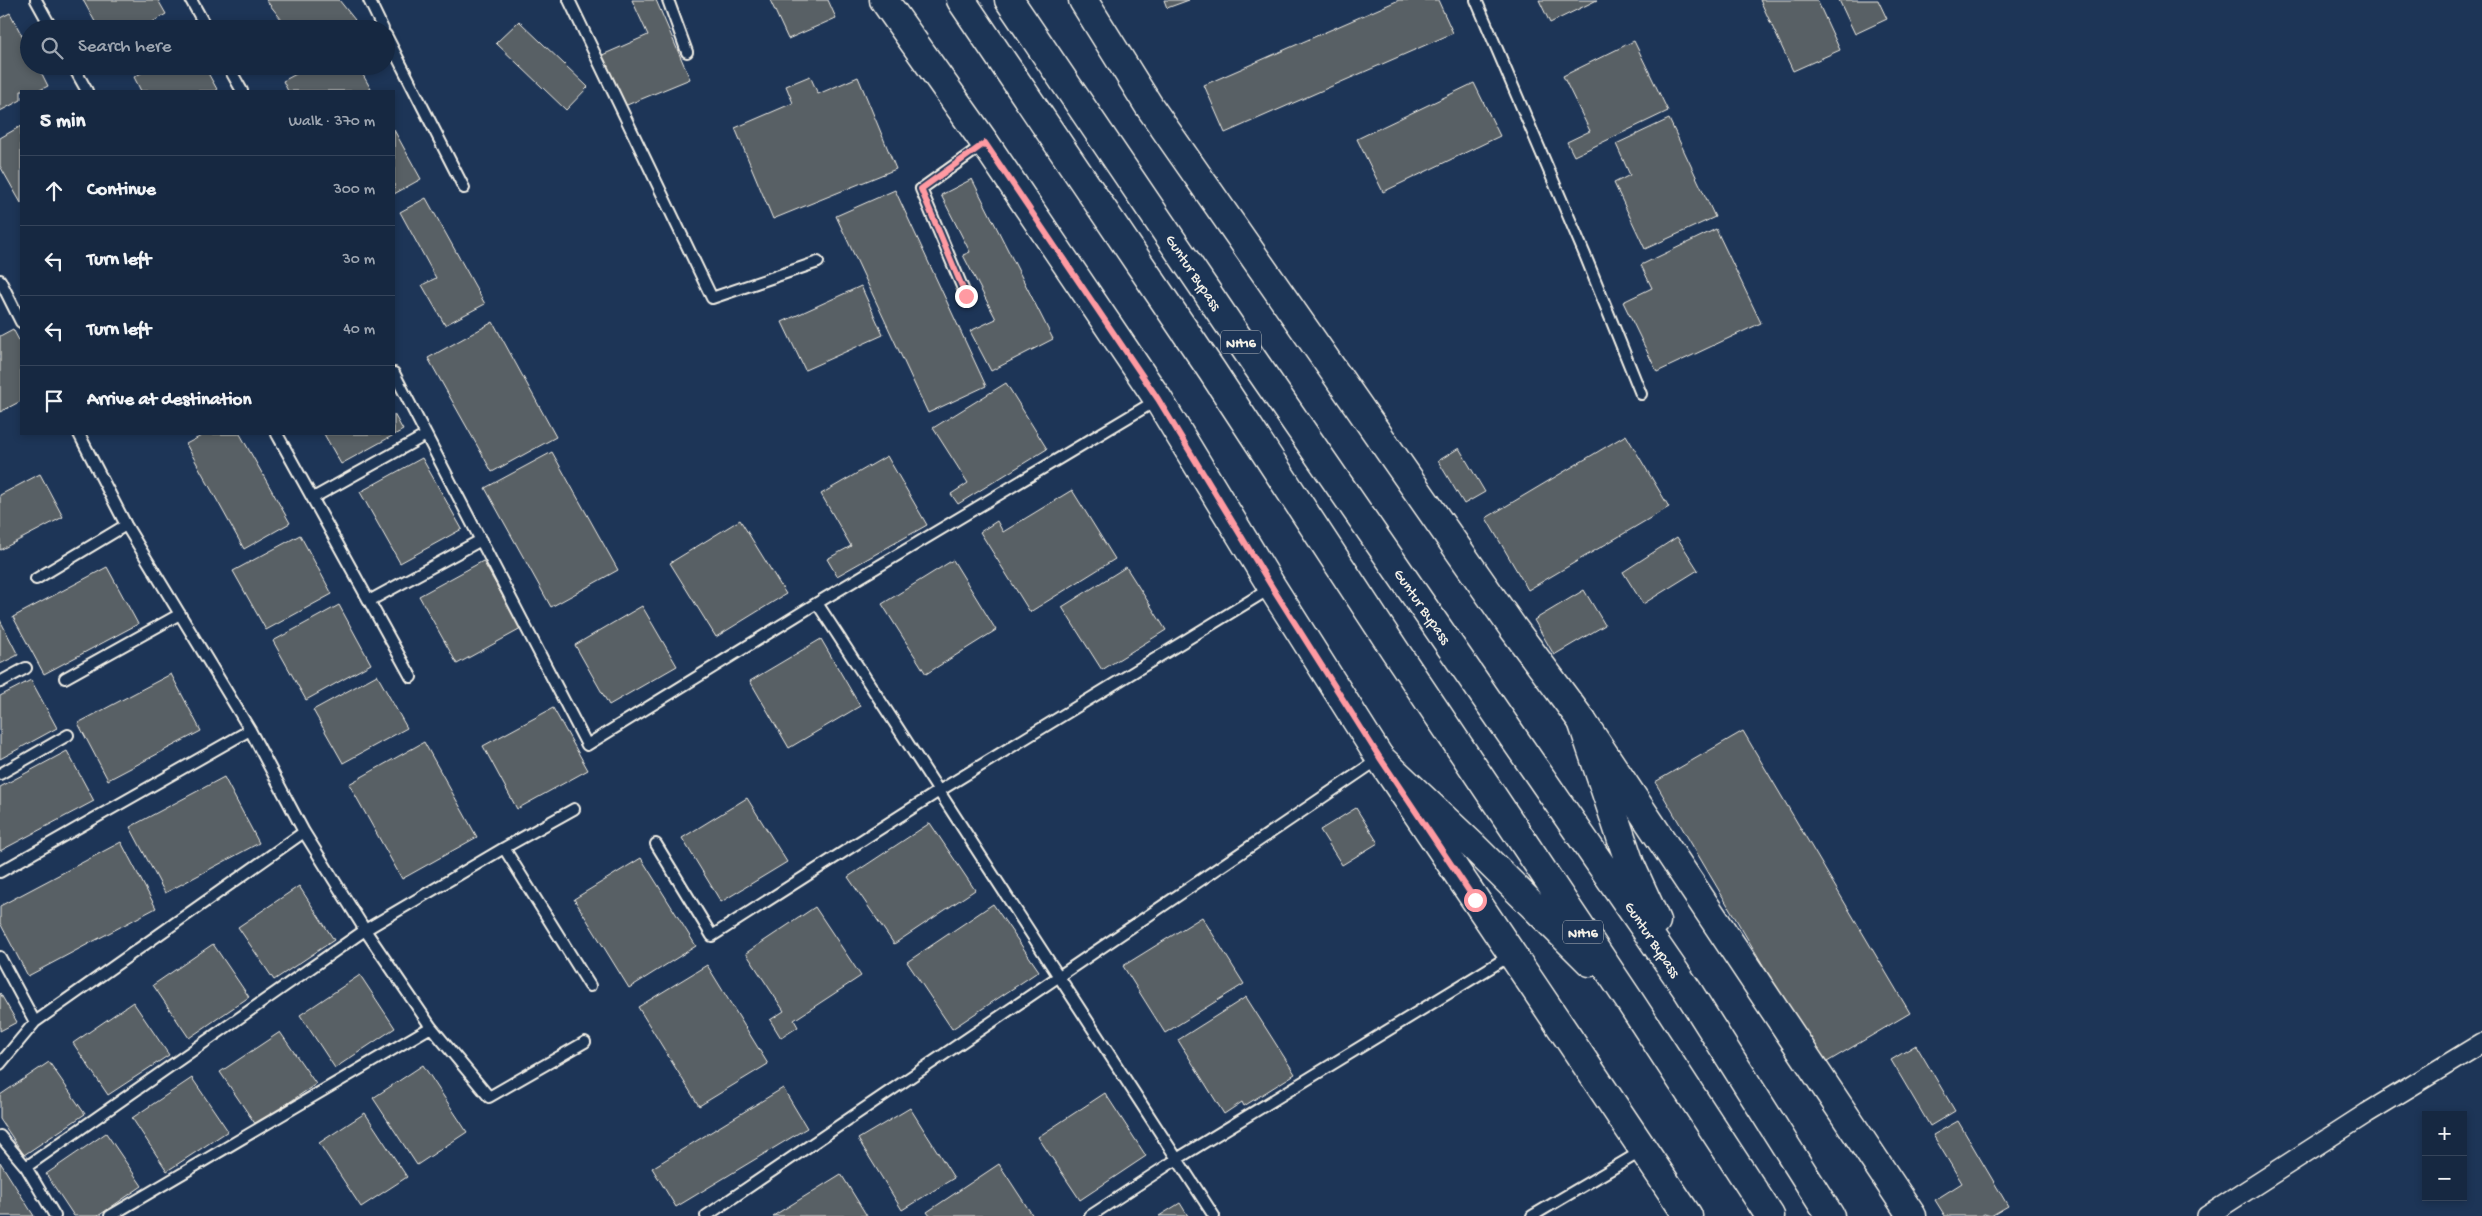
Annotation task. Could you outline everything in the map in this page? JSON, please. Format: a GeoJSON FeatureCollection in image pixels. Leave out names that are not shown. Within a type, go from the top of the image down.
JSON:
{"type":"FeatureCollection","features":[{"type":"Feature","properties":{"kind":"main road"},"geometry":{"type":"LineString","coordinates":[[884,0],[985,143],[1158,399],[1272,587],[1380,758],[1688,1216]]}},
{"type":"Feature","properties":{"kind":"main road","name":"NH16"},"geometry":{"type":"LineString","coordinates":[[961,0],[1212,371],[1770,1216]]}},
{"type":"Feature","properties":{"kind":"main road","name":"Guntur Bypass"},"geometry":{"type":"LineString","coordinates":[[1009,0],[1251,357],[1688,990],[1830,1216]]}},
{"type":"Feature","properties":{"kind":"main road"},"geometry":{"type":"LineString","coordinates":[[1083,0],[1149,106],[1507,620],[1582,721],[1912,1216]]}},
{"type":"Feature","properties":{"kind":"main road"},"geometry":{"type":"LineString","coordinates":[[1582,721],[1630,864],[1688,990]]}},
{"type":"Feature","properties":{"kind":"main road"},"geometry":{"type":"LineString","coordinates":[[1380,758],[1474,847],[1629,1000]]}},
{"type":"Feature","properties":{"kind":"street"},"geometry":{"type":"LineString","coordinates":[[2207,1216],[2482,1042]]}},
{"type":"Feature","properties":{"kind":"lane"},"geometry":{"type":"LineString","coordinates":[[36,0],[47,20]]}},
{"type":"Feature","properties":{"kind":"lane"},"geometry":{"type":"LineString","coordinates":[[191,0],[202,20]]}},
{"type":"Feature","properties":{"kind":"lane"},"geometry":{"type":"LineString","coordinates":[[369,0],[379,20]]}},
{"type":"Feature","properties":{"kind":"lane"},"geometry":{"type":"LineString","coordinates":[[568,0],[712,298],[818,262]]}},
{"type":"Feature","properties":{"kind":"lane"},"geometry":{"type":"LineString","coordinates":[[668,0],[688,52]]}},
{"type":"Feature","properties":{"kind":"lane"},"geometry":{"type":"LineString","coordinates":[[1476,0],[1586,256],[1641,394]]}},
{"type":"Feature","properties":{"kind":"lane"},"geometry":{"type":"LineString","coordinates":[[395,53],[464,188]]}},
{"type":"Feature","properties":{"kind":"lane"},"geometry":{"type":"LineString","coordinates":[[78,75],[86,90]]}},
{"type":"Feature","properties":{"kind":"lane"},"geometry":{"type":"LineString","coordinates":[[233,75],[241,90]]}},
{"type":"Feature","properties":{"kind":"lane"},"geometry":{"type":"LineString","coordinates":[[966,296],[921,189],[985,143]]}},
{"type":"Feature","properties":{"kind":"lane"},"geometry":{"type":"LineString","coordinates":[[0,280],[20,320]]}},
{"type":"Feature","properties":{"kind":"lane"},"geometry":{"type":"LineString","coordinates":[[395,375],[587,746],[817,603],[1158,399]]}},
{"type":"Feature","properties":{"kind":"lane"},"geometry":{"type":"LineString","coordinates":[[80,435],[126,525],[250,730],[304,832],[365,930],[431,1027],[489,1097],[585,1042]]}},
{"type":"Feature","properties":{"kind":"lane"},"geometry":{"type":"LineString","coordinates":[[278,435],[412,678]]}},
{"type":"Feature","properties":{"kind":"lane"},"geometry":{"type":"LineString","coordinates":[[313,498],[426,435]]}},
{"type":"Feature","properties":{"kind":"lane"},"geometry":{"type":"LineString","coordinates":[[36,579],[126,525]]}},
{"type":"Feature","properties":{"kind":"lane"},"geometry":{"type":"LineString","coordinates":[[369,600],[481,540]]}},
{"type":"Feature","properties":{"kind":"lane"},"geometry":{"type":"LineString","coordinates":[[656,844],[712,936],[939,791],[1272,587]]}},
{"type":"Feature","properties":{"kind":"lane"},"geometry":{"type":"LineString","coordinates":[[817,603],[1214,1216]]}},
{"type":"Feature","properties":{"kind":"lane"},"geometry":{"type":"LineString","coordinates":[[65,678],[180,614]]}},
{"type":"Feature","properties":{"kind":"lane"},"geometry":{"type":"LineString","coordinates":[[0,682],[26,668]]}},
{"type":"Feature","properties":{"kind":"lane"},"geometry":{"type":"LineString","coordinates":[[0,872],[250,730]]}},
{"type":"Feature","properties":{"kind":"lane"},"geometry":{"type":"LineString","coordinates":[[0,774],[68,735]]}},
{"type":"Feature","properties":{"kind":"lane"},"geometry":{"type":"LineString","coordinates":[[706,1216],[1380,758]]}},
{"type":"Feature","properties":{"kind":"lane"},"geometry":{"type":"LineString","coordinates":[[26,1167],[365,930],[574,809]]}},
{"type":"Feature","properties":{"kind":"lane"},"geometry":{"type":"LineString","coordinates":[[0,1064],[35,1022],[304,832]]}},
{"type":"Feature","properties":{"kind":"lane"},"geometry":{"type":"LineString","coordinates":[[504,848],[590,986]]}},
{"type":"Feature","properties":{"kind":"lane"},"geometry":{"type":"LineString","coordinates":[[1090,1216],[1178,1159],[1511,954]]}},
{"type":"Feature","properties":{"kind":"lane"},"geometry":{"type":"LineString","coordinates":[[0,957],[35,1022]]}},
{"type":"Feature","properties":{"kind":"lane"},"geometry":{"type":"LineString","coordinates":[[110,1216],[431,1027]]}},
{"type":"Feature","properties":{"kind":"lane"},"geometry":{"type":"LineString","coordinates":[[0,1136],[26,1167],[56,1216]]}},
{"type":"Feature","properties":{"kind":"lane"},"geometry":{"type":"LineString","coordinates":[[1532,1216],[1643,1151]]}},
{"type":"Feature","properties":{"kind":"building"},"geometry":{"type":"Polygon","coordinates":[[[83,0],[158,0],[166,14],[156,20],[94,20],[83,0]]]}},
{"type":"Feature","properties":{"kind":"building"},"geometry":{"type":"Polygon","coordinates":[[[266,0],[339,0],[355,20],[282,20],[266,0]]]}},
{"type":"Feature","properties":{"kind":"building"},"geometry":{"type":"Polygon","coordinates":[[[632,0],[656,0],[690,79],[622,107],[600,56],[648,35],[632,0]]]}},
{"type":"Feature","properties":{"kind":"building"},"geometry":{"type":"Polygon","coordinates":[[[770,0],[828,0],[836,18],[788,39],[770,0]]]}},
{"type":"Feature","properties":{"kind":"building"},"geometry":{"type":"Polygon","coordinates":[[[1164,0],[1189,0],[1167,8],[1164,0]]]}},
{"type":"Feature","properties":{"kind":"building"},"geometry":{"type":"Polygon","coordinates":[[[1399,0],[1438,0],[1453,33],[1225,133],[1204,85],[1399,0]]]}},
{"type":"Feature","properties":{"kind":"building"},"geometry":{"type":"Polygon","coordinates":[[[1539,0],[1597,0],[1550,23],[1539,0]]]}},
{"type":"Feature","properties":{"kind":"building"},"geometry":{"type":"Polygon","coordinates":[[[1760,0],[1817,0],[1840,50],[1793,71],[1760,0]]]}},
{"type":"Feature","properties":{"kind":"building"},"geometry":{"type":"Polygon","coordinates":[[[1839,0],[1878,0],[1887,19],[1855,34],[1839,0]]]}},
{"type":"Feature","properties":{"kind":"building"},"geometry":{"type":"Polygon","coordinates":[[[10,13],[20,32],[20,75],[42,75],[48,86],[40,90],[20,90],[20,101],[0,111],[0,18],[10,13]]]}},
{"type":"Feature","properties":{"kind":"building"},"geometry":{"type":"Polygon","coordinates":[[[519,21],[588,87],[566,110],[496,43],[519,21]]]}},
{"type":"Feature","properties":{"kind":"building"},"geometry":{"type":"Polygon","coordinates":[[[1634,41],[1668,111],[1574,156],[1567,142],[1590,131],[1563,76],[1634,41]]]}},
{"type":"Feature","properties":{"kind":"building"},"geometry":{"type":"Polygon","coordinates":[[[138,75],[209,75],[217,90],[140,90],[134,77],[138,75]]]}},
{"type":"Feature","properties":{"kind":"building"},"geometry":{"type":"Polygon","coordinates":[[[294,75],[363,75],[371,90],[288,90],[283,81],[294,75]]]}},
{"type":"Feature","properties":{"kind":"building"},"geometry":{"type":"Polygon","coordinates":[[[810,76],[818,94],[858,77],[896,169],[773,219],[735,128],[793,103],[786,86],[810,76]]]}},
{"type":"Feature","properties":{"kind":"building"},"geometry":{"type":"Polygon","coordinates":[[[1474,83],[1500,136],[1383,192],[1357,139],[1474,83]]]}},
{"type":"Feature","properties":{"kind":"building"},"geometry":{"type":"Polygon","coordinates":[[[1669,119],[1715,217],[1645,249],[1614,183],[1630,175],[1616,144],[1669,119]]]}},
{"type":"Feature","properties":{"kind":"building"},"geometry":{"type":"Polygon","coordinates":[[[20,127],[20,201],[0,166],[0,138],[20,127]]]}},
{"type":"Feature","properties":{"kind":"building"},"geometry":{"type":"Polygon","coordinates":[[[395,132],[421,179],[395,193],[395,132]]]}},
{"type":"Feature","properties":{"kind":"building"},"geometry":{"type":"Polygon","coordinates":[[[972,179],[1053,339],[991,371],[970,331],[996,319],[963,255],[970,252],[941,195],[972,179]]]}},
{"type":"Feature","properties":{"kind":"building"},"geometry":{"type":"Polygon","coordinates":[[[895,190],[986,386],[928,413],[836,216],[895,190]]]}},
{"type":"Feature","properties":{"kind":"building"},"geometry":{"type":"Polygon","coordinates":[[[426,198],[485,304],[445,325],[422,285],[436,278],[400,212],[426,198]]]}},
{"type":"Feature","properties":{"kind":"building"},"geometry":{"type":"Polygon","coordinates":[[[1716,229],[1761,323],[1657,372],[1623,302],[1652,288],[1641,265],[1716,229]]]}},
{"type":"Feature","properties":{"kind":"building"},"geometry":{"type":"Polygon","coordinates":[[[861,286],[883,335],[805,370],[782,322],[861,286]]]}},
{"type":"Feature","properties":{"kind":"building"},"geometry":{"type":"Polygon","coordinates":[[[493,322],[556,437],[492,472],[428,358],[493,322]]]}},
{"type":"Feature","properties":{"kind":"building"},"geometry":{"type":"Polygon","coordinates":[[[13,329],[20,342],[20,402],[0,412],[0,336],[13,329]]]}},
{"type":"Feature","properties":{"kind":"building"},"geometry":{"type":"Polygon","coordinates":[[[1006,383],[1047,449],[958,504],[951,494],[968,483],[933,428],[1006,383]]]}},
{"type":"Feature","properties":{"kind":"building"},"geometry":{"type":"Polygon","coordinates":[[[395,416],[403,430],[395,434],[395,416]]]}},
{"type":"Feature","properties":{"kind":"building"},"geometry":{"type":"Polygon","coordinates":[[[203,435],[241,435],[290,523],[244,549],[186,444],[203,435]]]}},
{"type":"Feature","properties":{"kind":"building"},"geometry":{"type":"Polygon","coordinates":[[[325,435],[394,435],[341,464],[325,435]]]}},
{"type":"Feature","properties":{"kind":"building"},"geometry":{"type":"Polygon","coordinates":[[[1626,435],[1669,507],[1528,590],[1486,518],[1626,435]]]}},
{"type":"Feature","properties":{"kind":"building"},"geometry":{"type":"Polygon","coordinates":[[[1459,448],[1485,492],[1464,504],[1438,461],[1459,448]]]}},
{"type":"Feature","properties":{"kind":"building"},"geometry":{"type":"Polygon","coordinates":[[[552,452],[618,570],[551,607],[485,488],[552,452]]]}},
{"type":"Feature","properties":{"kind":"building"},"geometry":{"type":"Polygon","coordinates":[[[887,456],[927,525],[837,576],[827,559],[851,546],[821,494],[887,456]]]}},
{"type":"Feature","properties":{"kind":"building"},"geometry":{"type":"Polygon","coordinates":[[[422,458],[462,529],[400,563],[360,492],[422,458]]]}},
{"type":"Feature","properties":{"kind":"building"},"geometry":{"type":"Polygon","coordinates":[[[40,474],[63,517],[0,550],[0,495],[40,474]]]}},
{"type":"Feature","properties":{"kind":"building"},"geometry":{"type":"Polygon","coordinates":[[[1072,490],[1115,559],[1030,612],[980,532],[997,521],[1003,532],[1072,490]]]}},
{"type":"Feature","properties":{"kind":"building"},"geometry":{"type":"Polygon","coordinates":[[[740,520],[786,594],[716,637],[670,563],[740,520]]]}},
{"type":"Feature","properties":{"kind":"building"},"geometry":{"type":"Polygon","coordinates":[[[300,535],[332,594],[266,630],[233,571],[300,535]]]}},
{"type":"Feature","properties":{"kind":"building"},"geometry":{"type":"Polygon","coordinates":[[[1677,537],[1698,570],[1643,604],[1623,572],[1677,537]]]}},
{"type":"Feature","properties":{"kind":"building"},"geometry":{"type":"Polygon","coordinates":[[[953,560],[996,630],[926,674],[882,604],[953,560]]]}},
{"type":"Feature","properties":{"kind":"building"},"geometry":{"type":"Polygon","coordinates":[[[483,561],[521,629],[457,664],[419,596],[483,561]]]}},
{"type":"Feature","properties":{"kind":"building"},"geometry":{"type":"Polygon","coordinates":[[[107,567],[138,624],[44,674],[13,617],[107,567]]]}},
{"type":"Feature","properties":{"kind":"building"},"geometry":{"type":"Polygon","coordinates":[[[1126,567],[1166,630],[1102,670],[1062,607],[1126,567]]]}},
{"type":"Feature","properties":{"kind":"building"},"geometry":{"type":"Polygon","coordinates":[[[1584,590],[1605,625],[1554,655],[1534,620],[1584,590]]]}},
{"type":"Feature","properties":{"kind":"building"},"geometry":{"type":"Polygon","coordinates":[[[339,605],[371,664],[306,700],[273,641],[339,605]]]}},
{"type":"Feature","properties":{"kind":"building"},"geometry":{"type":"Polygon","coordinates":[[[642,606],[677,666],[609,705],[575,645],[642,606]]]}},
{"type":"Feature","properties":{"kind":"building"},"geometry":{"type":"Polygon","coordinates":[[[0,620],[18,655],[0,664],[0,620]]]}},
{"type":"Feature","properties":{"kind":"building"},"geometry":{"type":"Polygon","coordinates":[[[821,639],[860,706],[789,748],[750,681],[821,639]]]}},
{"type":"Feature","properties":{"kind":"building"},"geometry":{"type":"Polygon","coordinates":[[[171,674],[201,731],[108,780],[78,723],[171,674]]]}},
{"type":"Feature","properties":{"kind":"building"},"geometry":{"type":"Polygon","coordinates":[[[377,675],[407,728],[343,763],[313,710],[377,675]]]}},
{"type":"Feature","properties":{"kind":"building"},"geometry":{"type":"Polygon","coordinates":[[[31,680],[57,728],[0,759],[0,696],[31,680]]]}},
{"type":"Feature","properties":{"kind":"building"},"geometry":{"type":"Polygon","coordinates":[[[553,708],[588,770],[517,809],[483,746],[553,708]]]}},
{"type":"Feature","properties":{"kind":"building"},"geometry":{"type":"Polygon","coordinates":[[[1743,731],[1910,1013],[1822,1065],[1655,782],[1743,731]]]}},
{"type":"Feature","properties":{"kind":"building"},"geometry":{"type":"Polygon","coordinates":[[[424,742],[477,837],[402,879],[349,784],[424,742]]]}},
{"type":"Feature","properties":{"kind":"building"},"geometry":{"type":"Polygon","coordinates":[[[67,751],[94,801],[0,851],[0,787],[67,751]]]}},
{"type":"Feature","properties":{"kind":"building"},"geometry":{"type":"Polygon","coordinates":[[[224,777],[259,843],[165,893],[130,827],[224,777]]]}},
{"type":"Feature","properties":{"kind":"building"},"geometry":{"type":"Polygon","coordinates":[[[747,798],[787,862],[721,902],[682,838],[747,798]]]}},
{"type":"Feature","properties":{"kind":"building"},"geometry":{"type":"Polygon","coordinates":[[[1356,808],[1378,843],[1342,865],[1320,830],[1356,808]]]}},
{"type":"Feature","properties":{"kind":"building"},"geometry":{"type":"Polygon","coordinates":[[[930,823],[975,890],[894,944],[848,877],[930,823]]]}},
{"type":"Feature","properties":{"kind":"building"},"geometry":{"type":"Polygon","coordinates":[[[121,842],[156,908],[28,976],[0,923],[0,906],[121,842]]]}},
{"type":"Feature","properties":{"kind":"building"},"geometry":{"type":"Polygon","coordinates":[[[641,858],[696,946],[629,988],[574,899],[641,858]]]}},
{"type":"Feature","properties":{"kind":"building"},"geometry":{"type":"Polygon","coordinates":[[[299,886],[334,940],[274,980],[238,927],[299,886]]]}},
{"type":"Feature","properties":{"kind":"building"},"geometry":{"type":"Polygon","coordinates":[[[993,904],[1039,971],[952,1029],[907,962],[993,904]]]}},
{"type":"Feature","properties":{"kind":"building"},"geometry":{"type":"Polygon","coordinates":[[[815,907],[861,976],[794,1020],[798,1027],[781,1038],[770,1020],[784,1011],[746,953],[815,907]]]}},
{"type":"Feature","properties":{"kind":"building"},"geometry":{"type":"Polygon","coordinates":[[[1202,917],[1244,984],[1165,1033],[1123,966],[1202,917]]]}},
{"type":"Feature","properties":{"kind":"building"},"geometry":{"type":"Polygon","coordinates":[[[213,944],[249,997],[189,1038],[153,985],[213,944]]]}},
{"type":"Feature","properties":{"kind":"building"},"geometry":{"type":"Polygon","coordinates":[[[707,965],[768,1064],[699,1106],[638,1007],[707,965]]]}},
{"type":"Feature","properties":{"kind":"building"},"geometry":{"type":"Polygon","coordinates":[[[360,975],[395,1028],[335,1068],[300,1015],[360,975]]]}},
{"type":"Feature","properties":{"kind":"building"},"geometry":{"type":"Polygon","coordinates":[[[0,993],[17,1022],[0,1031],[0,993]]]}},
{"type":"Feature","properties":{"kind":"building"},"geometry":{"type":"Polygon","coordinates":[[[1246,997],[1295,1074],[1244,1106],[1242,1102],[1224,1114],[1178,1040],[1246,997]]]}},
{"type":"Feature","properties":{"kind":"building"},"geometry":{"type":"Polygon","coordinates":[[[133,1002],[169,1055],[108,1095],[73,1043],[133,1002]]]}},
{"type":"Feature","properties":{"kind":"building"},"geometry":{"type":"Polygon","coordinates":[[[280,1032],[316,1084],[256,1125],[220,1072],[280,1032]]]}},
{"type":"Feature","properties":{"kind":"building"},"geometry":{"type":"Polygon","coordinates":[[[1916,1045],[1955,1111],[1930,1126],[1891,1060],[1916,1045]]]}},
{"type":"Feature","properties":{"kind":"building"},"geometry":{"type":"Polygon","coordinates":[[[49,1062],[85,1114],[24,1155],[0,1119],[0,1095],[49,1062]]]}},
{"type":"Feature","properties":{"kind":"building"},"geometry":{"type":"Polygon","coordinates":[[[423,1065],[467,1132],[417,1165],[373,1098],[423,1065]]]}},
{"type":"Feature","properties":{"kind":"building"},"geometry":{"type":"Polygon","coordinates":[[[192,1078],[228,1131],[167,1171],[132,1118],[192,1078]]]}},
{"type":"Feature","properties":{"kind":"building"},"geometry":{"type":"Polygon","coordinates":[[[783,1088],[807,1128],[676,1207],[652,1168],[783,1088]]]}},
{"type":"Feature","properties":{"kind":"building"},"geometry":{"type":"Polygon","coordinates":[[[1105,1093],[1146,1156],[1080,1200],[1038,1137],[1105,1093]]]}},
{"type":"Feature","properties":{"kind":"building"},"geometry":{"type":"Polygon","coordinates":[[[910,1108],[954,1178],[902,1210],[858,1139],[910,1108]]]}},
{"type":"Feature","properties":{"kind":"building"},"geometry":{"type":"Polygon","coordinates":[[[365,1113],[407,1177],[361,1207],[319,1143],[365,1113]]]}},
{"type":"Feature","properties":{"kind":"building"},"geometry":{"type":"Polygon","coordinates":[[[1958,1121],[2008,1206],[1991,1216],[1984,1214],[1981,1216],[1945,1216],[1935,1200],[1962,1183],[1933,1135],[1958,1121]]]}},
{"type":"Feature","properties":{"kind":"building"},"geometry":{"type":"Polygon","coordinates":[[[106,1133],[142,1186],[98,1216],[74,1216],[46,1174],[106,1133]]]}},
{"type":"Feature","properties":{"kind":"building"},"geometry":{"type":"Polygon","coordinates":[[[0,1162],[34,1216],[0,1216],[0,1162]]]}},
{"type":"Feature","properties":{"kind":"building"},"geometry":{"type":"Polygon","coordinates":[[[999,1164],[1033,1216],[930,1216],[927,1212],[999,1164]]]}},
{"type":"Feature","properties":{"kind":"building"},"geometry":{"type":"Polygon","coordinates":[[[841,1174],[867,1216],[773,1216],[841,1174]]]}},
{"type":"Feature","properties":{"kind":"building"},"geometry":{"type":"Polygon","coordinates":[[[1180,1203],[1188,1216],[1159,1216],[1180,1203]]]}},
{"type":"Feature","properties":{"kind":"route"},"geometry":{"type":"LineString","coordinates":[[966,296],[921,189],[985,143],[1158,399],[1272,587],[1380,758],[1475,900]]}}]}
